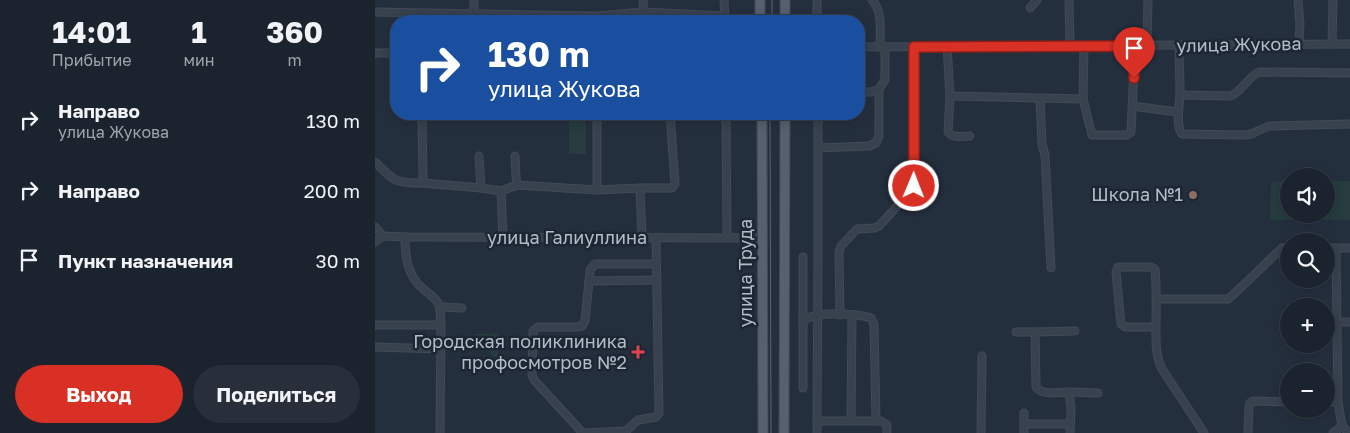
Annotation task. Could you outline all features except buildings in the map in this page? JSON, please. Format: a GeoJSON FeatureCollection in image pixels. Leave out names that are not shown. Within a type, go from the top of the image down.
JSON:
{"type":"FeatureCollection","features":[{"type":"Feature","properties":{"kind":"main road"},"geometry":{"type":"LineString","coordinates":[[760,0],[760,15]]}},
{"type":"Feature","properties":{"kind":"main road"},"geometry":{"type":"LineString","coordinates":[[785,0],[785,15]]}},
{"type":"Feature","properties":{"kind":"main road","name":"улица Труда"},"geometry":{"type":"LineString","coordinates":[[762,120],[763,433]]}},
{"type":"Feature","properties":{"kind":"main road"},"geometry":{"type":"LineString","coordinates":[[785,120],[785,433]]}},
{"type":"Feature","properties":{"kind":"street"},"geometry":{"type":"LineString","coordinates":[[474,0],[474,13]]}},
{"type":"Feature","properties":{"kind":"street"},"geometry":{"type":"LineString","coordinates":[[643,0],[643,15]]}},
{"type":"Feature","properties":{"kind":"street"},"geometry":{"type":"LineString","coordinates":[[725,0],[725,15]]}},
{"type":"Feature","properties":{"kind":"street"},"geometry":{"type":"LineString","coordinates":[[817,0],[817,15]]}},
{"type":"Feature","properties":{"kind":"street"},"geometry":{"type":"LineString","coordinates":[[818,148],[869,146],[876,143],[879,136],[879,89],[885,80],[878,6],[872,0]]}},
{"type":"Feature","properties":{"kind":"street"},"geometry":{"type":"LineString","coordinates":[[1030,8],[1037,0]]}},
{"type":"Feature","properties":{"kind":"street"},"geometry":{"type":"LineString","coordinates":[[1147,46],[1148,0]]}},
{"type":"Feature","properties":{"kind":"street"},"geometry":{"type":"LineString","coordinates":[[1298,0],[1299,44]]}},
{"type":"Feature","properties":{"kind":"street"},"geometry":{"type":"LineString","coordinates":[[1332,44],[1333,0]]}},
{"type":"Feature","properties":{"kind":"street"},"geometry":{"type":"LineString","coordinates":[[1070,46],[1071,1]]}},
{"type":"Feature","properties":{"kind":"street"},"geometry":{"type":"LineString","coordinates":[[375,12],[515,15]]}},
{"type":"Feature","properties":{"kind":"street"},"geometry":{"type":"LineString","coordinates":[[624,15],[643,12],[678,15]]}},
{"type":"Feature","properties":{"kind":"street","name":"улица Жукова"},"geometry":{"type":"LineString","coordinates":[[865,47],[1350,44]]}},
{"type":"Feature","properties":{"kind":"street"},"geometry":{"type":"LineString","coordinates":[[1084,45],[1083,99],[1092,135],[1130,134],[1135,46]]}},
{"type":"Feature","properties":{"kind":"street"},"geometry":{"type":"LineString","coordinates":[[1179,45],[1180,95],[1178,112],[1181,133],[1245,135],[1269,126],[1350,124]]}},
{"type":"Feature","properties":{"kind":"street"},"geometry":{"type":"LineString","coordinates":[[947,46],[950,96],[948,132],[955,137],[970,136]]}},
{"type":"Feature","properties":{"kind":"street"},"geometry":{"type":"LineString","coordinates":[[840,315],[840,248],[857,229],[873,228],[881,224],[914,186],[914,47]]}},
{"type":"Feature","properties":{"kind":"street"},"geometry":{"type":"LineString","coordinates":[[375,53],[390,53]]}},
{"type":"Feature","properties":{"kind":"street"},"geometry":{"type":"LineString","coordinates":[[1180,95],[1231,96],[1253,75],[1259,72],[1350,73]]}},
{"type":"Feature","properties":{"kind":"street"},"geometry":{"type":"LineString","coordinates":[[865,92],[879,89]]}},
{"type":"Feature","properties":{"kind":"street"},"geometry":{"type":"LineString","coordinates":[[950,96],[1083,99]]}},
{"type":"Feature","properties":{"kind":"street"},"geometry":{"type":"LineString","coordinates":[[1040,99],[1051,268]]}},
{"type":"Feature","properties":{"kind":"street"},"geometry":{"type":"LineString","coordinates":[[1132,106],[1178,112]]}},
{"type":"Feature","properties":{"kind":"street"},"geometry":{"type":"LineString","coordinates":[[422,120],[423,184]]}},
{"type":"Feature","properties":{"kind":"street"},"geometry":{"type":"LineString","coordinates":[[597,120],[597,190]]}},
{"type":"Feature","properties":{"kind":"street"},"geometry":{"type":"LineString","coordinates":[[375,162],[397,182],[404,184],[481,188],[501,191],[517,185],[597,190],[672,188],[675,184],[670,120]]}},
{"type":"Feature","properties":{"kind":"street"},"geometry":{"type":"LineString","coordinates":[[725,120],[727,238]]}},
{"type":"Feature","properties":{"kind":"street"},"geometry":{"type":"LineString","coordinates":[[817,433],[818,120]]}},
{"type":"Feature","properties":{"kind":"street"},"geometry":{"type":"LineString","coordinates":[[479,156],[481,188]]}},
{"type":"Feature","properties":{"kind":"street"},"geometry":{"type":"LineString","coordinates":[[515,156],[517,185]]}},
{"type":"Feature","properties":{"kind":"street"},"geometry":{"type":"LineString","coordinates":[[640,188],[643,238]]}},
{"type":"Feature","properties":{"kind":"street"},"geometry":{"type":"LineString","coordinates":[[501,191],[503,238]]}},
{"type":"Feature","properties":{"kind":"street"},"geometry":{"type":"LineString","coordinates":[[375,227],[383,236],[375,242]]}},
{"type":"Feature","properties":{"kind":"street","name":"улица Галиуллина"},"geometry":{"type":"LineString","coordinates":[[383,236],[763,238]]}},
{"type":"Feature","properties":{"kind":"street"},"geometry":{"type":"LineString","coordinates":[[405,237],[405,254],[408,268],[419,285],[435,299],[440,307],[440,433]]}},
{"type":"Feature","properties":{"kind":"street"},"geometry":{"type":"LineString","coordinates":[[656,238],[658,415],[656,418],[640,420],[626,431],[585,432],[579,430],[533,379],[532,333],[537,327],[582,326],[585,321],[591,268],[595,264],[656,264]]}},
{"type":"Feature","properties":{"kind":"street"},"geometry":{"type":"LineString","coordinates":[[1349,433],[1342,426],[1338,402],[1336,248],[1350,248]]}},
{"type":"Feature","properties":{"kind":"street"},"geometry":{"type":"LineString","coordinates":[[1156,299],[1227,299],[1233,296],[1280,250]]}},
{"type":"Feature","properties":{"kind":"street"},"geometry":{"type":"LineString","coordinates":[[803,257],[803,388]]}},
{"type":"Feature","properties":{"kind":"street"},"geometry":{"type":"LineString","coordinates":[[1156,327],[1125,327],[1121,324],[1115,272],[1117,268],[1154,268],[1156,299],[1156,327],[1156,350],[1158,360],[1204,433]]}},
{"type":"Feature","properties":{"kind":"street"},"geometry":{"type":"LineString","coordinates":[[589,281],[657,280]]}},
{"type":"Feature","properties":{"kind":"street"},"geometry":{"type":"LineString","coordinates":[[440,307],[462,308]]}},
{"type":"Feature","properties":{"kind":"street"},"geometry":{"type":"LineString","coordinates":[[803,320],[818,315],[852,315],[871,318],[874,324],[876,420]]}},
{"type":"Feature","properties":{"kind":"street"},"geometry":{"type":"LineString","coordinates":[[851,420],[852,315]]}},
{"type":"Feature","properties":{"kind":"street"},"geometry":{"type":"LineString","coordinates":[[1338,322],[1350,322]]}},
{"type":"Feature","properties":{"kind":"street"},"geometry":{"type":"LineString","coordinates":[[375,325],[441,325]]}},
{"type":"Feature","properties":{"kind":"street"},"geometry":{"type":"LineString","coordinates":[[1017,332],[1075,332]]}},
{"type":"Feature","properties":{"kind":"street"},"geometry":{"type":"LineString","coordinates":[[1035,332],[1036,387],[1041,392],[1098,393]]}},
{"type":"Feature","properties":{"kind":"street"},"geometry":{"type":"LineString","coordinates":[[375,347],[441,349]]}},
{"type":"Feature","properties":{"kind":"street"},"geometry":{"type":"LineString","coordinates":[[981,433],[982,356]]}},
{"type":"Feature","properties":{"kind":"street"},"geometry":{"type":"LineString","coordinates":[[1069,392],[1071,408],[1070,433]]}},
{"type":"Feature","properties":{"kind":"street"},"geometry":{"type":"LineString","coordinates":[[1248,433],[1250,403],[1253,401],[1280,402]]}},
{"type":"Feature","properties":{"kind":"street"},"geometry":{"type":"LineString","coordinates":[[1024,413],[1024,433]]}},
{"type":"Feature","properties":{"kind":"street"},"geometry":{"type":"LineString","coordinates":[[817,421],[876,420],[886,423],[887,433]]}},
{"type":"Feature","properties":{"kind":"street"},"geometry":{"type":"LineString","coordinates":[[1024,424],[1070,424]]}},
{"type":"Feature","properties":{"kind":"street"},"geometry":{"type":"LineString","coordinates":[[1333,433],[1342,426]]}},
{"type":"Feature","properties":{"kind":"green space"},"geometry":{"type":"Polygon","coordinates":[[[569,120],[586,120],[586,154],[569,154],[569,120]]]}},
{"type":"Feature","properties":{"kind":"green space"},"geometry":{"type":"Polygon","coordinates":[[[1335,181],[1350,181],[1350,220],[1335,220],[1335,181]]]}},
{"type":"Feature","properties":{"kind":"green space"},"geometry":{"type":"Polygon","coordinates":[[[1271,182],[1280,182],[1280,220],[1270,220],[1271,182]]]}},
{"type":"Feature","properties":{"kind":"green space"},"geometry":{"type":"Polygon","coordinates":[[[473,334],[499,334],[499,362],[473,334]]]}},
{"type":"Feature","properties":{"kind":"tram line"},"geometry":{"type":"LineString","coordinates":[[772,0],[772,15]]}},
{"type":"Feature","properties":{"kind":"tram line"},"geometry":{"type":"LineString","coordinates":[[770,120],[771,433]]}},
{"type":"Feature","properties":{"kind":"place","name":"Школа №1"},"geometry":{"type":"Point","coordinates":[1193,195]}},
{"type":"Feature","properties":{"kind":"place","name":"Городская поликлиника профосмотров №2"},"geometry":{"type":"Point","coordinates":[638,352]}},
{"type":"Feature","properties":{"kind":"route"},"geometry":{"type":"LineString","coordinates":[[914,186],[914,47],[1135,46],[1134,78]]}}]}
